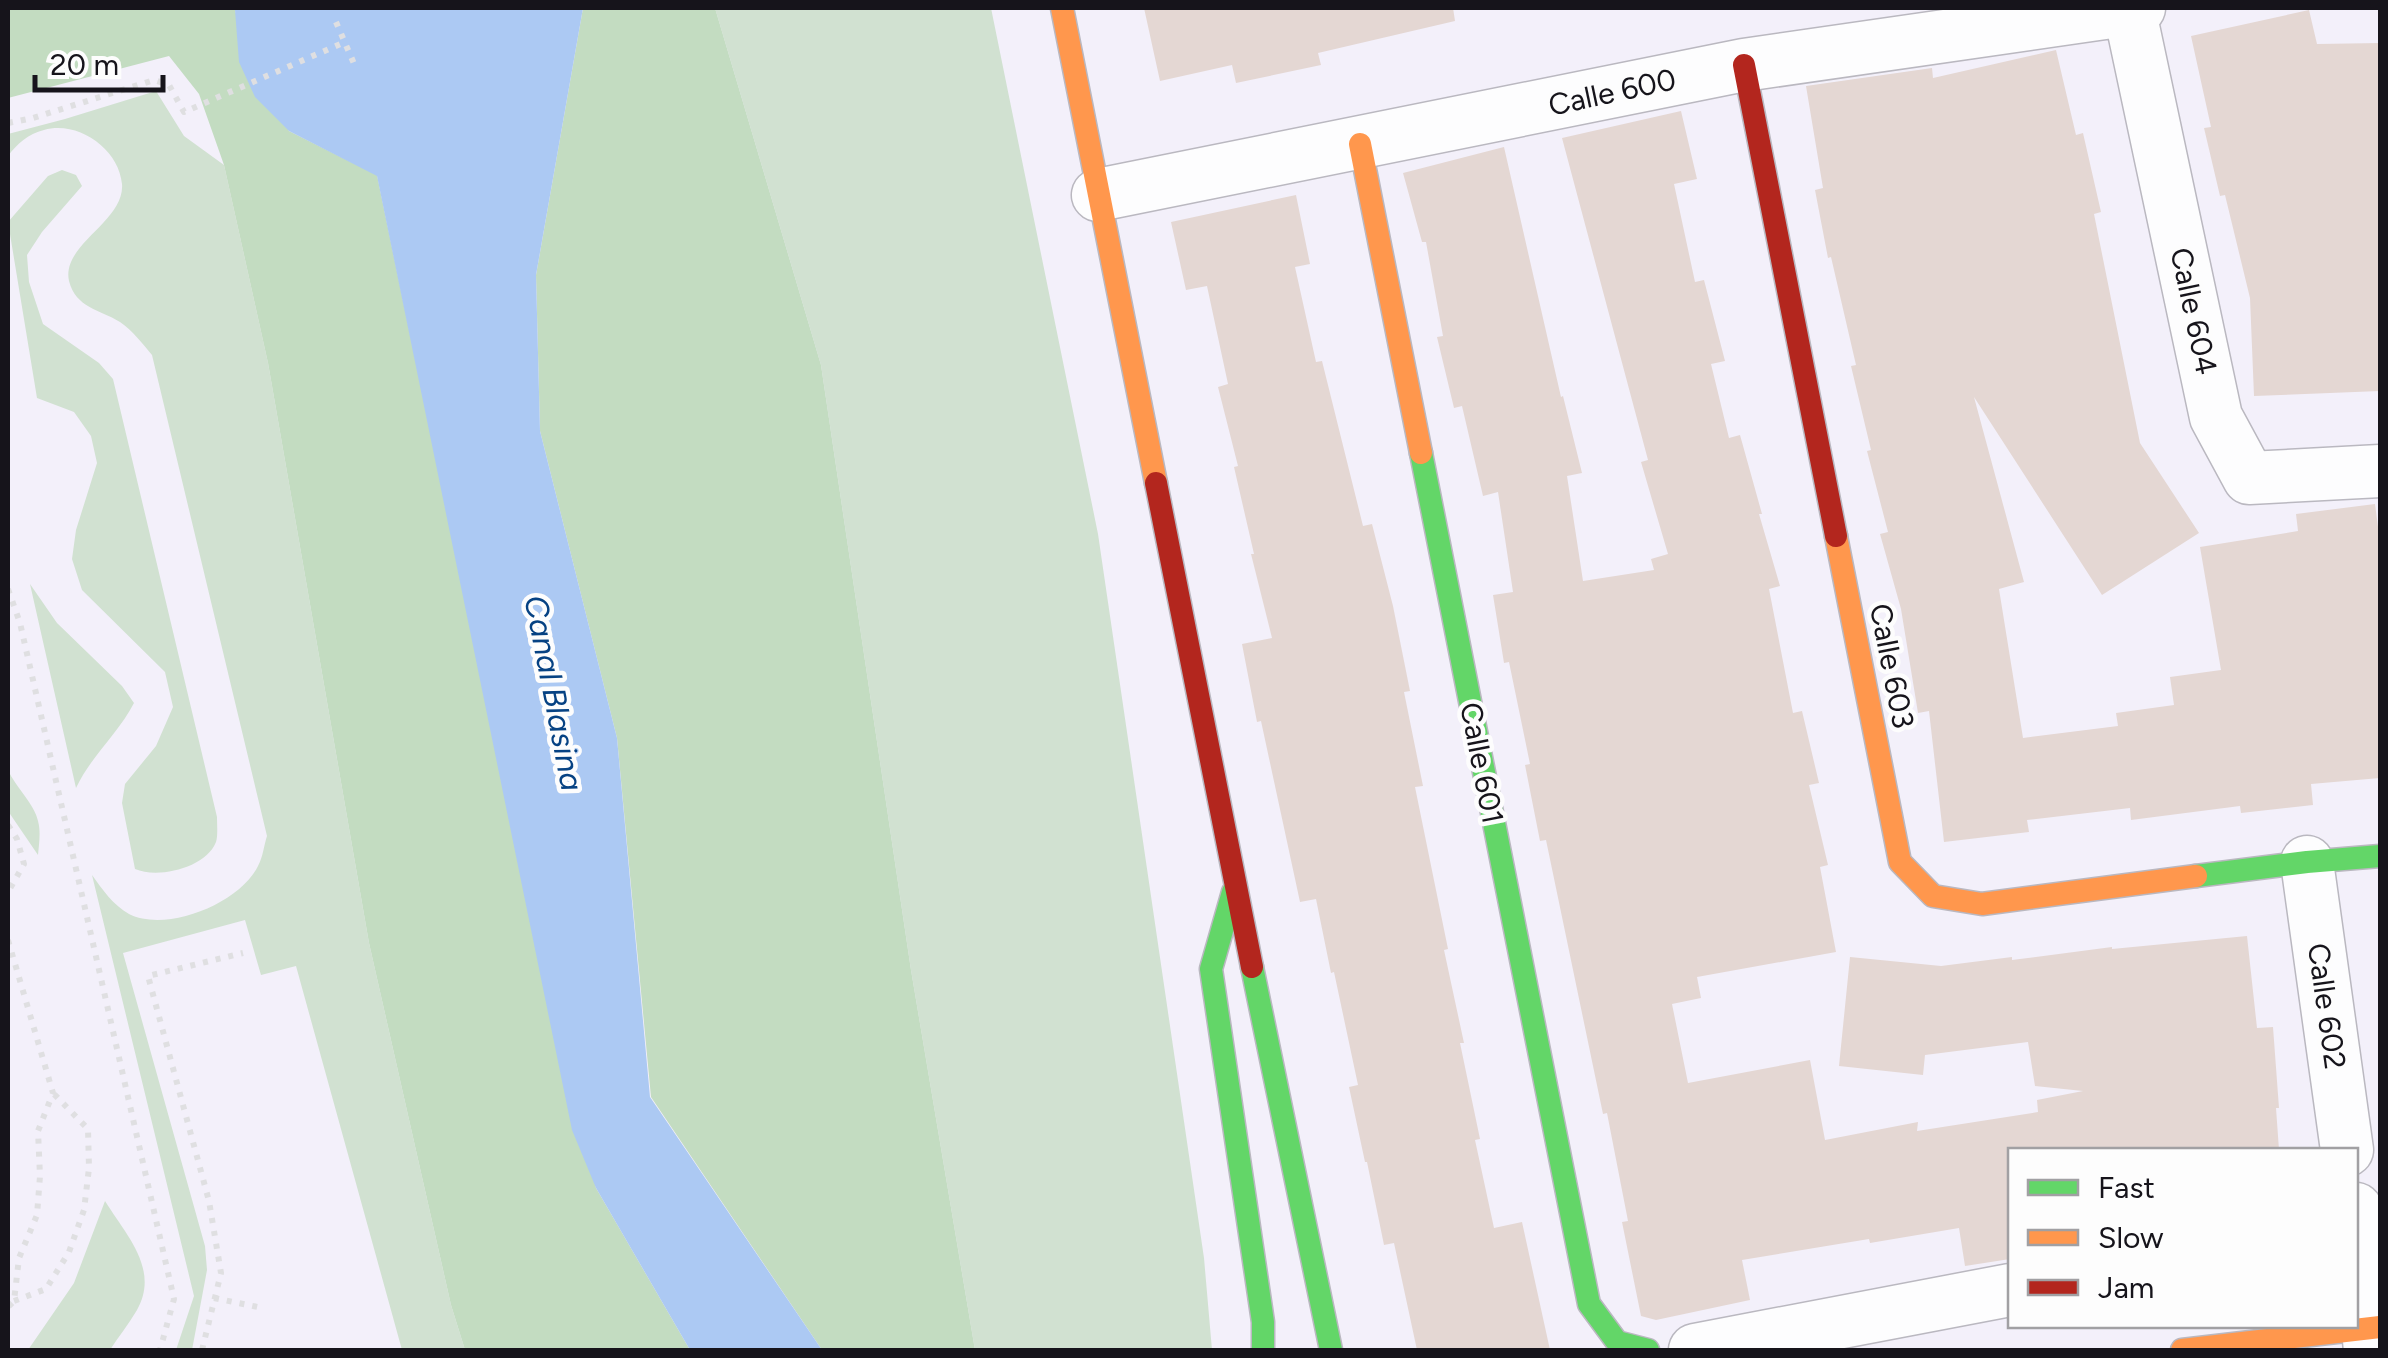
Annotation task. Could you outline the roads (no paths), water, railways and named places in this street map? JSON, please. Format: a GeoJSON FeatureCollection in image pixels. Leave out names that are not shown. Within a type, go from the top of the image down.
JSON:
{"type":"FeatureCollection","features":[{"type":"Feature","properties":{"kind":"street"},"geometry":{"type":"LineString","coordinates":[[1062,8],[1331,1350]]}},
{"type":"Feature","properties":{"kind":"street","name":"Calle 604"},"geometry":{"type":"LineString","coordinates":[[2129,8],[2216,417],[2249,478],[2380,471]]}},
{"type":"Feature","properties":{"kind":"street","name":"Calle 600"},"geometry":{"type":"LineString","coordinates":[[1098,195],[1744,65],[2140,8]]}},
{"type":"Feature","properties":{"kind":"street","name":"Calle 603"},"geometry":{"type":"LineString","coordinates":[[1744,65],[1900,862],[1933,896],[1982,904],[2306,862]]}},
{"type":"Feature","properties":{"kind":"street","name":"Calle 601"},"geometry":{"type":"LineString","coordinates":[[1360,144],[1589,1304],[1617,1342],[1648,1350]]}},
{"type":"Feature","properties":{"kind":"street"},"geometry":{"type":"LineString","coordinates":[[2306,862],[2380,856]]}},
{"type":"Feature","properties":{"kind":"street","name":"Calle 602"},"geometry":{"type":"LineString","coordinates":[[2306,862],[2347,1148]]}},
{"type":"Feature","properties":{"kind":"street"},"geometry":{"type":"LineString","coordinates":[[1235,884],[1211,968],[1264,1322],[1263,1350]]}},
{"type":"Feature","properties":{"kind":"street"},"geometry":{"type":"LineString","coordinates":[[2182,1350],[2373,1335],[2363,1234]]}},
{"type":"Feature","properties":{"kind":"street"},"geometry":{"type":"LineString","coordinates":[[1695,1350],[2008,1290]]}},
{"type":"Feature","properties":{"kind":"water","name":"Canal Blasina"},"geometry":{"type":"Polygon","coordinates":[[[237,8],[583,8],[536,275],[540,431],[617,738],[650,1097],[822,1350],[690,1350],[596,1188],[572,1130],[377,176],[289,131],[255,97],[239,62],[237,8]]]}}]}
